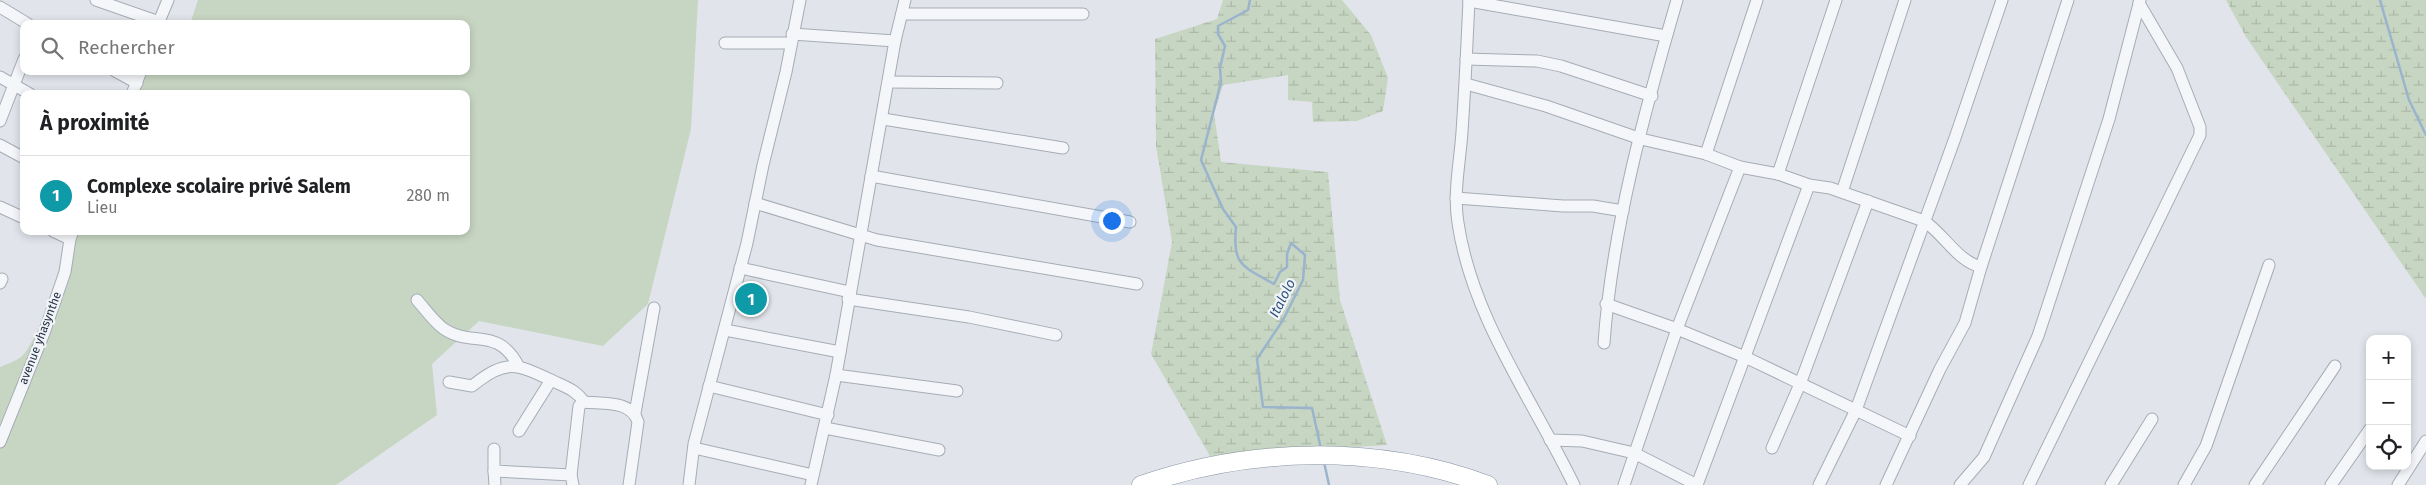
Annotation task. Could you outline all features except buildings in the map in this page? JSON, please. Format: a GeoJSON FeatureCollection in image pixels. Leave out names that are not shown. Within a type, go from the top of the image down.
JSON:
{"type":"FeatureCollection","features":[{"type":"Feature","properties":{"kind":"highway"},"geometry":{"type":"LineString","coordinates":[[1141,485],[1199,468],[1230,462],[1312,455],[1416,464],[1465,476],[1488,485]]}},
{"type":"Feature","properties":{"kind":"street"},"geometry":{"type":"LineString","coordinates":[[96,0],[151,20]]}},
{"type":"Feature","properties":{"kind":"street"},"geometry":{"type":"LineString","coordinates":[[160,20],[168,0]]}},
{"type":"Feature","properties":{"kind":"street"},"geometry":{"type":"LineString","coordinates":[[689,485],[694,448],[740,268],[800,0]]}},
{"type":"Feature","properties":{"kind":"street"},"geometry":{"type":"LineString","coordinates":[[694,448],[812,480],[836,375],[849,295],[883,119],[895,42],[905,0]]}},
{"type":"Feature","properties":{"kind":"street"},"geometry":{"type":"LineString","coordinates":[[1574,485],[1481,302],[1463,248],[1456,198],[1466,84],[1469,0],[1666,36]]}},
{"type":"Feature","properties":{"kind":"street"},"geometry":{"type":"LineString","coordinates":[[1604,343],[1609,280],[1623,212],[1666,36],[1677,0]]}},
{"type":"Feature","properties":{"kind":"street"},"geometry":{"type":"LineString","coordinates":[[1706,154],[1758,0]]}},
{"type":"Feature","properties":{"kind":"street"},"geometry":{"type":"LineString","coordinates":[[1778,174],[1836,0]]}},
{"type":"Feature","properties":{"kind":"street"},"geometry":{"type":"LineString","coordinates":[[1842,192],[1905,0]]}},
{"type":"Feature","properties":{"kind":"street"},"geometry":{"type":"LineString","coordinates":[[1819,485],[1856,410],[2002,0]]}},
{"type":"Feature","properties":{"kind":"street"},"geometry":{"type":"LineString","coordinates":[[1886,485],[1940,369],[1965,323],[1980,267],[2068,0]]}},
{"type":"Feature","properties":{"kind":"street"},"geometry":{"type":"LineString","coordinates":[[1960,485],[1984,457],[2038,336],[2109,119],[2139,2]]}},
{"type":"Feature","properties":{"kind":"street"},"geometry":{"type":"LineString","coordinates":[[2029,485],[2200,135],[2200,127],[2177,68],[2139,2]]}},
{"type":"Feature","properties":{"kind":"street"},"geometry":{"type":"LineString","coordinates":[[0,7],[21,20]]}},
{"type":"Feature","properties":{"kind":"street"},"geometry":{"type":"LineString","coordinates":[[902,14],[1083,14]]}},
{"type":"Feature","properties":{"kind":"street"},"geometry":{"type":"LineString","coordinates":[[725,44],[792,38],[895,42]]}},
{"type":"Feature","properties":{"kind":"street"},"geometry":{"type":"LineString","coordinates":[[1466,59],[1537,61],[1561,66],[1652,96]]}},
{"type":"Feature","properties":{"kind":"street"},"geometry":{"type":"LineString","coordinates":[[0,122],[20,68]]}},
{"type":"Feature","properties":{"kind":"street"},"geometry":{"type":"LineString","coordinates":[[120,75],[135,88],[140,75]]}},
{"type":"Feature","properties":{"kind":"street"},"geometry":{"type":"LineString","coordinates":[[0,77],[23,90]]}},
{"type":"Feature","properties":{"kind":"street"},"geometry":{"type":"LineString","coordinates":[[889,82],[997,83]]}},
{"type":"Feature","properties":{"kind":"street"},"geometry":{"type":"LineString","coordinates":[[1466,84],[1546,106],[1641,139],[1706,154],[1740,167],[1778,174],[1809,185],[1842,192],[1868,201],[1924,221],[1970,264],[1980,267]]}},
{"type":"Feature","properties":{"kind":"street"},"geometry":{"type":"LineString","coordinates":[[883,119],[1063,148]]}},
{"type":"Feature","properties":{"kind":"street"},"geometry":{"type":"LineString","coordinates":[[0,146],[20,156]]}},
{"type":"Feature","properties":{"kind":"street"},"geometry":{"type":"LineString","coordinates":[[1624,485],[1678,329],[1740,167]]}},
{"type":"Feature","properties":{"kind":"street"},"geometry":{"type":"LineString","coordinates":[[871,176],[1130,222]]}},
{"type":"Feature","properties":{"kind":"street"},"geometry":{"type":"LineString","coordinates":[[1550,440],[1589,443],[1634,453],[1697,485],[1809,185]]}},
{"type":"Feature","properties":{"kind":"street"},"geometry":{"type":"LineString","coordinates":[[1456,198],[1563,206],[1593,206],[1623,212]]}},
{"type":"Feature","properties":{"kind":"street"},"geometry":{"type":"LineString","coordinates":[[1772,448],[1800,384],[1868,201]]}},
{"type":"Feature","properties":{"kind":"street"},"geometry":{"type":"LineString","coordinates":[[755,204],[860,236],[1137,284]]}},
{"type":"Feature","properties":{"kind":"street"},"geometry":{"type":"LineString","coordinates":[[0,207],[20,216]]}},
{"type":"Feature","properties":{"kind":"street","name":"avenue yhasynthe"},"geometry":{"type":"LineString","coordinates":[[0,442],[44,333],[65,272],[72,235]]}},
{"type":"Feature","properties":{"kind":"street"},"geometry":{"type":"LineString","coordinates":[[2184,485],[2206,446],[2269,265]]}},
{"type":"Feature","properties":{"kind":"street"},"geometry":{"type":"LineString","coordinates":[[740,268],[849,295],[969,317],[1056,336]]}},
{"type":"Feature","properties":{"kind":"street"},"geometry":{"type":"LineString","coordinates":[[417,300],[443,328],[456,334],[496,343],[510,351],[519,367]]}},
{"type":"Feature","properties":{"kind":"street"},"geometry":{"type":"LineString","coordinates":[[1606,304],[1678,329],[1745,357],[1910,436]]}},
{"type":"Feature","properties":{"kind":"street"},"geometry":{"type":"LineString","coordinates":[[629,485],[638,422],[635,413],[654,308]]}},
{"type":"Feature","properties":{"kind":"street"},"geometry":{"type":"LineString","coordinates":[[725,330],[840,352]]}},
{"type":"Feature","properties":{"kind":"street"},"geometry":{"type":"LineString","coordinates":[[449,382],[472,386],[491,371],[513,366],[528,368],[577,392],[584,402],[628,407],[635,413]]}},
{"type":"Feature","properties":{"kind":"street"},"geometry":{"type":"LineString","coordinates":[[2255,485],[2335,366]]}},
{"type":"Feature","properties":{"kind":"street"},"geometry":{"type":"LineString","coordinates":[[836,375],[957,391]]}},
{"type":"Feature","properties":{"kind":"street"},"geometry":{"type":"LineString","coordinates":[[519,432],[551,380]]}},
{"type":"Feature","properties":{"kind":"street"},"geometry":{"type":"LineString","coordinates":[[709,386],[828,414]]}},
{"type":"Feature","properties":{"kind":"street"},"geometry":{"type":"LineString","coordinates":[[494,471],[572,480],[577,412],[584,402]]}},
{"type":"Feature","properties":{"kind":"street"},"geometry":{"type":"LineString","coordinates":[[2111,485],[2152,418]]}},
{"type":"Feature","properties":{"kind":"street"},"geometry":{"type":"LineString","coordinates":[[825,428],[939,450]]}},
{"type":"Feature","properties":{"kind":"street"},"geometry":{"type":"LineString","coordinates":[[2331,485],[2366,435]]}},
{"type":"Feature","properties":{"kind":"street"},"geometry":{"type":"LineString","coordinates":[[2398,485],[2426,441]]}},
{"type":"Feature","properties":{"kind":"street"},"geometry":{"type":"LineString","coordinates":[[494,449],[495,485]]}},
{"type":"Feature","properties":{"kind":"green space"},"geometry":{"type":"Polygon","coordinates":[[[198,0],[698,0],[691,129],[648,304],[603,346],[479,321],[432,364],[437,415],[336,485],[0,485],[0,367],[22,356],[31,344],[46,313],[60,276],[70,235],[470,235],[470,90],[128,90],[134,75],[470,75],[470,20],[191,20],[198,0]]]}},
{"type":"Feature","properties":{"kind":"green space"},"geometry":{"type":"Polygon","coordinates":[[[1223,0],[1342,0],[1371,35],[1388,78],[1383,111],[1357,121],[1313,122],[1312,102],[1288,100],[1288,75],[1223,85],[1214,113],[1221,162],[1328,172],[1340,300],[1387,445],[1210,456],[1151,354],[1172,242],[1156,146],[1155,39],[1217,19],[1223,0]]]}},
{"type":"Feature","properties":{"kind":"green space"},"geometry":{"type":"Polygon","coordinates":[[[2226,0],[2426,0],[2426,299],[2246,37],[2226,0]]]}},
{"type":"Feature","properties":{"kind":"waterway","name":"Italolo"},"geometry":{"type":"LineString","coordinates":[[1250,0],[1248,10],[1218,26],[1218,34],[1225,46],[1220,68],[1221,82],[1201,160],[1223,209],[1236,227],[1236,250],[1238,257],[1247,268],[1274,284],[1280,272],[1287,267],[1287,254],[1291,243],[1305,255],[1303,280],[1283,320],[1257,359],[1263,407],[1312,408],[1321,449]]}},
{"type":"Feature","properties":{"kind":"waterway"},"geometry":{"type":"LineString","coordinates":[[2380,0],[2409,100],[2426,135]]}},
{"type":"Feature","properties":{"kind":"waterway","name":"Italolo"},"geometry":{"type":"LineString","coordinates":[[1324,462],[1329,485]]}},
{"type":"Feature","properties":{"kind":"place","name":"Complexe scolaire privé Salem"},"geometry":{"type":"Point","coordinates":[751,299]}}]}
